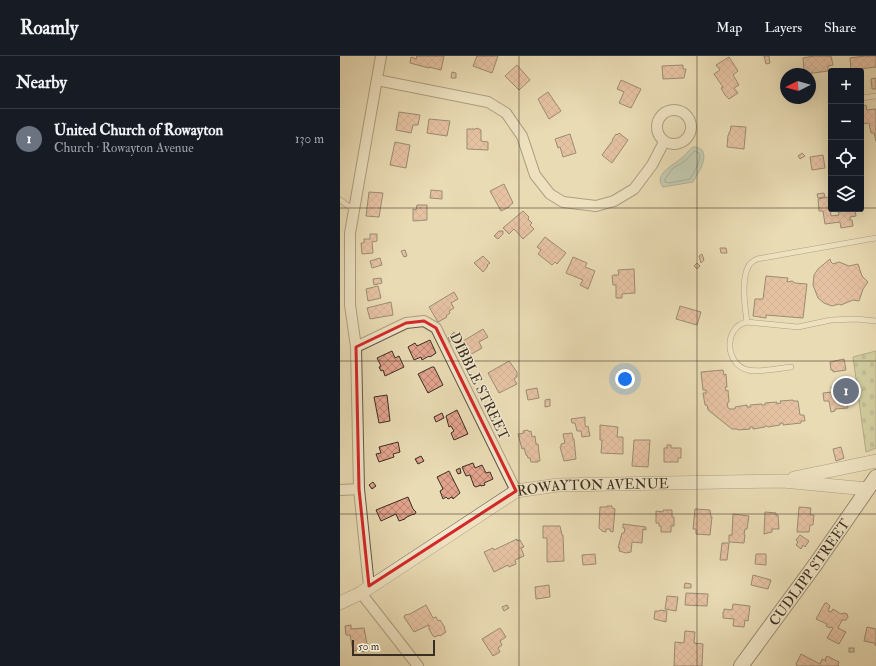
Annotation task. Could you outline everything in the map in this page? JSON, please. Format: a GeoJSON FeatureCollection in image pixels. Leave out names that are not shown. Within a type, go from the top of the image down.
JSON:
{"type":"FeatureCollection","features":[{"type":"Feature","properties":{"kind":"main road","name":"CUDLIPP STREET"},"geometry":{"type":"LineString","coordinates":[[742,666],[876,477]]}},
{"type":"Feature","properties":{"kind":"street"},"geometry":{"type":"LineString","coordinates":[[381,56],[350,233],[350,305],[356,347],[359,489],[365,590],[418,666]]}},
{"type":"Feature","properties":{"kind":"street"},"geometry":{"type":"LineString","coordinates":[[377,80],[488,102],[506,113],[522,136],[535,175],[550,194],[563,202],[596,206],[614,201],[634,189],[652,165],[664,142]]}},
{"type":"Feature","properties":{"kind":"street","name":"DIBBLE STREET"},"geometry":{"type":"LineString","coordinates":[[356,347],[406,323],[424,321],[436,328],[516,491]]}},
{"type":"Feature","properties":{"kind":"street","name":"ROWAYTON AVENUE"},"geometry":{"type":"LineString","coordinates":[[783,481],[876,461]]}},
{"type":"Feature","properties":{"kind":"street","name":"ROWAYTON AVENUE"},"geometry":{"type":"LineString","coordinates":[[340,603],[365,590],[516,491],[558,485],[783,481],[867,489]]}},
{"type":"Feature","properties":{"kind":"street"},"geometry":{"type":"LineString","coordinates":[[340,490],[359,489]]}},
{"type":"Feature","properties":{"kind":"lane"},"geometry":{"type":"LineString","coordinates":[[864,98],[876,96]]}},
{"type":"Feature","properties":{"kind":"lane"},"geometry":{"type":"LineString","coordinates":[[340,200],[354,210]]}},
{"type":"Feature","properties":{"kind":"lane"},"geometry":{"type":"LineString","coordinates":[[747,322],[744,298],[746,273],[751,262],[757,259],[876,238]]}},
{"type":"Feature","properties":{"kind":"lane"},"geometry":{"type":"LineString","coordinates":[[791,367],[754,371],[742,368],[732,358],[730,350],[731,336],[738,326],[747,322],[798,326],[831,320],[856,319],[876,321]]}},
{"type":"Feature","properties":{"kind":"highlighted area"},"geometry":{"type":"Polygon","coordinates":[[[424,321],[436,328],[516,491],[369,586],[359,489],[356,347],[406,323],[424,321]]]}},
{"type":"Feature","properties":{"kind":"green space"},"geometry":{"type":"Polygon","coordinates":[[[876,351],[876,448],[866,452],[853,357],[876,351]]]}},
{"type":"Feature","properties":{"kind":"water"},"geometry":{"type":"Polygon","coordinates":[[[693,147],[702,150],[704,158],[702,166],[693,182],[663,187],[660,182],[666,170],[693,147]]]}},
{"type":"Feature","properties":{"kind":"building"},"geometry":{"type":"Polygon","coordinates":[[[417,56],[444,56],[441,70],[410,63],[411,57],[416,59],[417,56]]]}},
{"type":"Feature","properties":{"kind":"building"},"geometry":{"type":"Polygon","coordinates":[[[477,56],[498,56],[492,73],[473,66],[477,56]]]}},
{"type":"Feature","properties":{"kind":"building"},"geometry":{"type":"Polygon","coordinates":[[[764,56],[769,56],[770,63],[766,64],[764,56]]]}},
{"type":"Feature","properties":{"kind":"building"},"geometry":{"type":"Polygon","coordinates":[[[814,56],[831,56],[833,65],[828,66],[828,71],[816,73],[816,68],[804,68],[803,58],[814,56]]]}},
{"type":"Feature","properties":{"kind":"building"},"geometry":{"type":"Polygon","coordinates":[[[876,56],[876,67],[851,68],[850,58],[876,56]]]}},
{"type":"Feature","properties":{"kind":"building"},"geometry":{"type":"Polygon","coordinates":[[[729,57],[738,71],[733,75],[739,85],[734,88],[738,93],[729,99],[725,95],[721,88],[723,87],[714,74],[720,70],[716,65],[729,57]]]}},
{"type":"Feature","properties":{"kind":"building"},"geometry":{"type":"Polygon","coordinates":[[[517,65],[530,80],[519,90],[505,76],[517,65]]]}},
{"type":"Feature","properties":{"kind":"building"},"geometry":{"type":"Polygon","coordinates":[[[683,65],[683,69],[686,69],[684,78],[663,79],[662,66],[683,65]]]}},
{"type":"Feature","properties":{"kind":"building"},"geometry":{"type":"Polygon","coordinates":[[[452,72],[456,73],[456,78],[451,78],[452,72]]]}},
{"type":"Feature","properties":{"kind":"building"},"geometry":{"type":"Polygon","coordinates":[[[876,78],[876,89],[872,89],[871,79],[876,78]]]}},
{"type":"Feature","properties":{"kind":"building"},"geometry":{"type":"Polygon","coordinates":[[[621,80],[641,89],[631,108],[619,103],[624,92],[617,89],[621,80]]]}},
{"type":"Feature","properties":{"kind":"building"},"geometry":{"type":"Polygon","coordinates":[[[548,92],[561,111],[549,119],[538,99],[548,92]]]}},
{"type":"Feature","properties":{"kind":"building"},"geometry":{"type":"Polygon","coordinates":[[[864,105],[866,105],[867,110],[876,109],[876,141],[874,133],[871,133],[869,123],[864,124],[864,105]]]}},
{"type":"Feature","properties":{"kind":"building"},"geometry":{"type":"Polygon","coordinates":[[[399,112],[420,115],[418,125],[413,125],[411,133],[396,130],[399,112]]]}},
{"type":"Feature","properties":{"kind":"building"},"geometry":{"type":"Polygon","coordinates":[[[429,119],[450,121],[447,136],[427,133],[429,119]]]}},
{"type":"Feature","properties":{"kind":"building"},"geometry":{"type":"Polygon","coordinates":[[[731,126],[746,127],[744,149],[727,147],[728,135],[731,126]]]}},
{"type":"Feature","properties":{"kind":"building"},"geometry":{"type":"Polygon","coordinates":[[[477,128],[481,130],[481,141],[488,142],[488,150],[467,149],[467,129],[477,128]]]}},
{"type":"Feature","properties":{"kind":"building"},"geometry":{"type":"Polygon","coordinates":[[[619,133],[628,140],[612,163],[602,155],[616,134],[617,135],[619,133]]]}},
{"type":"Feature","properties":{"kind":"building"},"geometry":{"type":"Polygon","coordinates":[[[570,134],[576,153],[563,157],[560,147],[558,148],[555,139],[570,134]]]}},
{"type":"Feature","properties":{"kind":"building"},"geometry":{"type":"Polygon","coordinates":[[[395,142],[410,145],[406,168],[390,165],[395,142]]]}},
{"type":"Feature","properties":{"kind":"building"},"geometry":{"type":"Polygon","coordinates":[[[802,153],[805,156],[800,159],[798,156],[802,153]]]}},
{"type":"Feature","properties":{"kind":"building"},"geometry":{"type":"Polygon","coordinates":[[[823,155],[825,168],[812,170],[810,157],[823,155]]]}},
{"type":"Feature","properties":{"kind":"building"},"geometry":{"type":"Polygon","coordinates":[[[504,184],[513,203],[501,211],[490,191],[504,184]]]}},
{"type":"Feature","properties":{"kind":"building"},"geometry":{"type":"Polygon","coordinates":[[[431,190],[442,191],[442,199],[430,198],[431,190]]]}},
{"type":"Feature","properties":{"kind":"building"},"geometry":{"type":"Polygon","coordinates":[[[369,192],[383,193],[379,217],[366,216],[369,192]]]}},
{"type":"Feature","properties":{"kind":"building"},"geometry":{"type":"Polygon","coordinates":[[[824,193],[825,197],[818,198],[817,194],[824,193]]]}},
{"type":"Feature","properties":{"kind":"building"},"geometry":{"type":"Polygon","coordinates":[[[828,197],[828,212],[831,212],[831,216],[839,215],[838,212],[855,212],[856,216],[850,217],[853,226],[841,228],[840,222],[825,224],[823,211],[819,211],[818,199],[828,197]]]}},
{"type":"Feature","properties":{"kind":"building"},"geometry":{"type":"Polygon","coordinates":[[[417,205],[427,205],[427,220],[413,221],[413,209],[416,210],[417,205]]]}},
{"type":"Feature","properties":{"kind":"building"},"geometry":{"type":"Polygon","coordinates":[[[523,211],[529,217],[528,219],[532,223],[530,225],[534,229],[523,239],[514,229],[509,234],[503,228],[523,211]]]}},
{"type":"Feature","properties":{"kind":"building"},"geometry":{"type":"Polygon","coordinates":[[[499,231],[503,231],[503,234],[498,239],[494,236],[499,231]]]}},
{"type":"Feature","properties":{"kind":"building"},"geometry":{"type":"Polygon","coordinates":[[[370,234],[377,234],[377,241],[372,242],[373,253],[362,254],[361,243],[364,243],[364,239],[370,239],[370,234]]]}},
{"type":"Feature","properties":{"kind":"building"},"geometry":{"type":"Polygon","coordinates":[[[545,237],[566,253],[557,264],[555,262],[552,265],[538,254],[541,250],[537,247],[545,237]]]}},
{"type":"Feature","properties":{"kind":"building"},"geometry":{"type":"Polygon","coordinates":[[[720,248],[726,248],[727,253],[721,253],[720,248]]]}},
{"type":"Feature","properties":{"kind":"building"},"geometry":{"type":"Polygon","coordinates":[[[405,250],[407,256],[404,257],[401,251],[405,250]]]}},
{"type":"Feature","properties":{"kind":"building"},"geometry":{"type":"Polygon","coordinates":[[[702,254],[704,260],[701,263],[699,256],[702,254]]]}},
{"type":"Feature","properties":{"kind":"building"},"geometry":{"type":"Polygon","coordinates":[[[483,256],[490,263],[483,272],[474,263],[483,256]]]}},
{"type":"Feature","properties":{"kind":"building"},"geometry":{"type":"Polygon","coordinates":[[[573,257],[587,263],[585,267],[595,271],[588,289],[580,285],[583,280],[566,273],[573,257]]]}},
{"type":"Feature","properties":{"kind":"building"},"geometry":{"type":"Polygon","coordinates":[[[380,258],[382,265],[372,268],[370,261],[380,258]]]}},
{"type":"Feature","properties":{"kind":"building"},"geometry":{"type":"Polygon","coordinates":[[[830,259],[833,264],[839,262],[849,266],[858,264],[862,276],[868,282],[863,289],[859,301],[853,300],[841,305],[839,304],[832,306],[824,303],[818,298],[813,285],[814,275],[818,269],[830,259]]]}},
{"type":"Feature","properties":{"kind":"building"},"geometry":{"type":"Polygon","coordinates":[[[697,263],[700,266],[697,269],[694,266],[697,263]]]}},
{"type":"Feature","properties":{"kind":"building"},"geometry":{"type":"Polygon","coordinates":[[[634,269],[635,293],[622,294],[622,298],[616,298],[616,285],[613,285],[612,276],[619,275],[618,270],[634,269]]]}},
{"type":"Feature","properties":{"kind":"building"},"geometry":{"type":"Polygon","coordinates":[[[766,276],[788,278],[787,282],[792,281],[795,283],[807,284],[803,318],[766,315],[766,318],[753,316],[755,299],[763,299],[766,276]]]}},
{"type":"Feature","properties":{"kind":"building"},"geometry":{"type":"Polygon","coordinates":[[[381,278],[382,283],[374,285],[373,279],[381,278]]]}},
{"type":"Feature","properties":{"kind":"building"},"geometry":{"type":"Polygon","coordinates":[[[378,286],[381,298],[368,301],[366,289],[378,286]]]}},
{"type":"Feature","properties":{"kind":"building"},"geometry":{"type":"Polygon","coordinates":[[[454,292],[458,299],[451,303],[454,308],[449,311],[450,313],[446,316],[447,317],[438,322],[429,307],[454,292]]]}},
{"type":"Feature","properties":{"kind":"building"},"geometry":{"type":"Polygon","coordinates":[[[391,302],[393,315],[370,319],[367,308],[391,302]]]}},
{"type":"Feature","properties":{"kind":"building"},"geometry":{"type":"Polygon","coordinates":[[[680,306],[701,312],[697,325],[676,319],[680,306]]]}},
{"type":"Feature","properties":{"kind":"building"},"geometry":{"type":"Polygon","coordinates":[[[483,329],[488,337],[479,342],[482,348],[468,356],[460,343],[483,329]]]}},
{"type":"Feature","properties":{"kind":"building"},"geometry":{"type":"Polygon","coordinates":[[[454,332],[457,336],[450,342],[448,338],[454,332]]]}},
{"type":"Feature","properties":{"kind":"building"},"geometry":{"type":"Polygon","coordinates":[[[430,340],[436,353],[422,360],[421,357],[414,360],[408,347],[415,343],[417,346],[430,340]]]}},
{"type":"Feature","properties":{"kind":"building"},"geometry":{"type":"Polygon","coordinates":[[[392,351],[395,358],[399,356],[404,367],[385,376],[383,370],[381,371],[379,367],[381,366],[377,358],[392,351]]]}},
{"type":"Feature","properties":{"kind":"building"},"geometry":{"type":"Polygon","coordinates":[[[844,359],[846,370],[833,372],[833,370],[831,370],[830,362],[844,359]]]}},
{"type":"Feature","properties":{"kind":"building"},"geometry":{"type":"Polygon","coordinates":[[[509,361],[517,372],[517,377],[514,379],[517,384],[499,393],[488,373],[509,361]]]}},
{"type":"Feature","properties":{"kind":"building"},"geometry":{"type":"Polygon","coordinates":[[[434,367],[443,385],[428,393],[418,374],[434,367]]]}},
{"type":"Feature","properties":{"kind":"building"},"geometry":{"type":"Polygon","coordinates":[[[723,370],[724,375],[726,374],[727,387],[725,387],[726,391],[728,390],[728,408],[735,409],[735,407],[747,405],[747,407],[751,407],[750,405],[765,405],[765,403],[777,402],[777,404],[781,403],[780,401],[793,400],[798,401],[800,415],[804,415],[805,421],[801,421],[801,423],[783,425],[783,423],[780,423],[780,425],[765,426],[753,429],[753,427],[750,427],[750,429],[732,429],[708,410],[707,405],[705,405],[703,393],[706,393],[706,390],[703,390],[701,372],[723,370]]]}},
{"type":"Feature","properties":{"kind":"building"},"geometry":{"type":"Polygon","coordinates":[[[838,386],[839,391],[846,391],[848,408],[835,409],[835,411],[831,412],[829,401],[824,401],[823,393],[832,392],[831,387],[838,386]]]}},
{"type":"Feature","properties":{"kind":"building"},"geometry":{"type":"Polygon","coordinates":[[[537,388],[539,398],[528,400],[526,390],[537,388]]]}},
{"type":"Feature","properties":{"kind":"building"},"geometry":{"type":"Polygon","coordinates":[[[387,395],[390,421],[379,423],[374,397],[387,395]]]}},
{"type":"Feature","properties":{"kind":"building"},"geometry":{"type":"Polygon","coordinates":[[[550,399],[550,406],[545,407],[545,400],[550,399]]]}},
{"type":"Feature","properties":{"kind":"building"},"geometry":{"type":"Polygon","coordinates":[[[457,410],[468,434],[454,440],[451,433],[454,431],[451,426],[449,427],[446,416],[457,410]]]}},
{"type":"Feature","properties":{"kind":"building"},"geometry":{"type":"Polygon","coordinates":[[[442,413],[444,418],[436,422],[434,417],[442,413]]]}},
{"type":"Feature","properties":{"kind":"building"},"geometry":{"type":"Polygon","coordinates":[[[585,417],[585,425],[586,427],[588,426],[590,436],[582,437],[581,431],[577,431],[575,423],[572,423],[571,419],[585,417]]]}},
{"type":"Feature","properties":{"kind":"building"},"geometry":{"type":"Polygon","coordinates":[[[600,425],[618,427],[617,437],[623,437],[623,454],[601,453],[602,440],[600,440],[600,425]]]}},
{"type":"Feature","properties":{"kind":"building"},"geometry":{"type":"Polygon","coordinates":[[[528,430],[529,432],[531,431],[532,437],[535,436],[536,444],[538,444],[540,461],[537,461],[538,462],[531,462],[530,458],[526,455],[524,448],[522,449],[518,434],[524,433],[523,431],[528,430]]]}},
{"type":"Feature","properties":{"kind":"building"},"geometry":{"type":"Polygon","coordinates":[[[572,433],[576,459],[564,461],[560,447],[561,444],[565,443],[563,434],[572,433]]]}},
{"type":"Feature","properties":{"kind":"building"},"geometry":{"type":"Polygon","coordinates":[[[634,440],[650,440],[648,467],[632,466],[634,440]]]}},
{"type":"Feature","properties":{"kind":"building"},"geometry":{"type":"Polygon","coordinates":[[[398,442],[400,452],[393,454],[394,457],[379,462],[376,454],[381,453],[379,447],[398,442]]]}},
{"type":"Feature","properties":{"kind":"building"},"geometry":{"type":"Polygon","coordinates":[[[667,445],[671,445],[671,448],[681,448],[681,458],[678,458],[678,462],[664,462],[664,448],[667,448],[667,445]]]}},
{"type":"Feature","properties":{"kind":"building"},"geometry":{"type":"Polygon","coordinates":[[[841,447],[844,458],[836,461],[833,449],[841,447]]]}},
{"type":"Feature","properties":{"kind":"building"},"geometry":{"type":"Polygon","coordinates":[[[421,456],[424,461],[418,464],[415,459],[421,456]]]}},
{"type":"Feature","properties":{"kind":"building"},"geometry":{"type":"Polygon","coordinates":[[[473,463],[475,468],[482,465],[486,473],[490,472],[493,479],[484,483],[485,485],[474,486],[470,475],[466,476],[462,467],[473,463]]]}},
{"type":"Feature","properties":{"kind":"building"},"geometry":{"type":"Polygon","coordinates":[[[460,468],[461,473],[458,474],[456,470],[460,468]]]}},
{"type":"Feature","properties":{"kind":"building"},"geometry":{"type":"Polygon","coordinates":[[[449,471],[460,493],[453,499],[452,497],[448,499],[446,497],[443,499],[440,491],[443,489],[437,477],[449,471]]]}},
{"type":"Feature","properties":{"kind":"building"},"geometry":{"type":"Polygon","coordinates":[[[373,482],[376,486],[372,489],[369,485],[373,482]]]}},
{"type":"Feature","properties":{"kind":"building"},"geometry":{"type":"Polygon","coordinates":[[[408,497],[413,509],[416,512],[415,514],[399,521],[396,514],[381,521],[376,510],[408,497]]]}},
{"type":"Feature","properties":{"kind":"building"},"geometry":{"type":"Polygon","coordinates":[[[612,506],[612,508],[615,509],[613,532],[610,531],[610,529],[606,529],[606,532],[602,531],[599,528],[600,507],[612,506]]]}},
{"type":"Feature","properties":{"kind":"building"},"geometry":{"type":"Polygon","coordinates":[[[799,507],[811,508],[810,515],[814,515],[813,525],[810,525],[809,532],[797,532],[799,507]]]}},
{"type":"Feature","properties":{"kind":"building"},"geometry":{"type":"Polygon","coordinates":[[[695,509],[710,510],[712,517],[710,535],[696,534],[696,529],[693,529],[695,509]]]}},
{"type":"Feature","properties":{"kind":"building"},"geometry":{"type":"Polygon","coordinates":[[[663,510],[672,510],[674,526],[671,526],[671,532],[661,532],[661,526],[659,526],[659,523],[656,523],[656,511],[663,512],[663,510]]]}},
{"type":"Feature","properties":{"kind":"building"},"geometry":{"type":"Polygon","coordinates":[[[765,512],[776,513],[776,515],[778,515],[779,529],[772,529],[772,532],[764,534],[765,512]]]}},
{"type":"Feature","properties":{"kind":"building"},"geometry":{"type":"Polygon","coordinates":[[[733,514],[749,516],[747,529],[745,529],[744,543],[729,542],[729,535],[732,535],[733,514]]]}},
{"type":"Feature","properties":{"kind":"building"},"geometry":{"type":"Polygon","coordinates":[[[623,524],[646,527],[646,530],[643,529],[642,543],[632,542],[631,552],[626,553],[619,551],[620,548],[618,548],[622,533],[624,533],[625,528],[623,528],[623,524]]]}},
{"type":"Feature","properties":{"kind":"building"},"geometry":{"type":"Polygon","coordinates":[[[543,526],[560,526],[563,535],[564,561],[547,562],[547,538],[543,538],[543,526]]]}},
{"type":"Feature","properties":{"kind":"building"},"geometry":{"type":"Polygon","coordinates":[[[800,535],[809,541],[805,547],[803,545],[801,549],[796,545],[798,542],[796,540],[800,535]]]}},
{"type":"Feature","properties":{"kind":"building"},"geometry":{"type":"Polygon","coordinates":[[[517,539],[517,541],[520,540],[524,547],[521,548],[524,556],[515,560],[516,564],[509,567],[508,565],[494,572],[484,552],[493,548],[494,550],[517,539]]]}},
{"type":"Feature","properties":{"kind":"building"},"geometry":{"type":"Polygon","coordinates":[[[722,543],[729,543],[727,560],[720,560],[722,543]]]}},
{"type":"Feature","properties":{"kind":"building"},"geometry":{"type":"Polygon","coordinates":[[[595,554],[596,564],[583,565],[582,555],[595,554]]]}},
{"type":"Feature","properties":{"kind":"building"},"geometry":{"type":"Polygon","coordinates":[[[756,554],[766,554],[766,565],[755,564],[756,554]]]}},
{"type":"Feature","properties":{"kind":"building"},"geometry":{"type":"Polygon","coordinates":[[[753,575],[771,580],[768,589],[751,585],[753,575]]]}},
{"type":"Feature","properties":{"kind":"building"},"geometry":{"type":"Polygon","coordinates":[[[685,583],[691,584],[691,588],[684,588],[685,583]]]}},
{"type":"Feature","properties":{"kind":"building"},"geometry":{"type":"Polygon","coordinates":[[[549,585],[550,597],[536,599],[535,587],[549,585]]]}},
{"type":"Feature","properties":{"kind":"building"},"geometry":{"type":"Polygon","coordinates":[[[686,593],[708,594],[707,606],[685,605],[686,593]]]}},
{"type":"Feature","properties":{"kind":"building"},"geometry":{"type":"Polygon","coordinates":[[[667,596],[678,597],[676,611],[665,609],[667,596]]]}},
{"type":"Feature","properties":{"kind":"building"},"geometry":{"type":"Polygon","coordinates":[[[825,603],[830,606],[828,611],[831,612],[833,609],[841,614],[847,614],[848,617],[846,620],[842,620],[838,628],[846,632],[839,644],[827,638],[833,628],[826,626],[827,624],[816,619],[825,603]]]}},
{"type":"Feature","properties":{"kind":"building"},"geometry":{"type":"Polygon","coordinates":[[[733,604],[750,606],[748,621],[745,620],[744,627],[733,626],[734,619],[723,618],[724,609],[732,610],[733,604]]]}},
{"type":"Feature","properties":{"kind":"building"},"geometry":{"type":"Polygon","coordinates":[[[426,605],[433,618],[436,617],[438,621],[440,620],[445,628],[446,632],[440,636],[433,636],[429,629],[429,625],[414,632],[404,617],[405,615],[410,614],[426,605]]]}},
{"type":"Feature","properties":{"kind":"building"},"geometry":{"type":"Polygon","coordinates":[[[507,605],[509,608],[504,611],[502,607],[507,605]]]}},
{"type":"Feature","properties":{"kind":"building"},"geometry":{"type":"Polygon","coordinates":[[[655,611],[667,611],[666,622],[654,619],[655,611]]]}},
{"type":"Feature","properties":{"kind":"building"},"geometry":{"type":"Polygon","coordinates":[[[351,625],[351,629],[364,628],[367,649],[364,652],[359,650],[353,651],[350,635],[346,635],[345,626],[351,625]]]}},
{"type":"Feature","properties":{"kind":"building"},"geometry":{"type":"Polygon","coordinates":[[[867,627],[876,629],[876,646],[874,643],[864,641],[867,627]]]}},
{"type":"Feature","properties":{"kind":"building"},"geometry":{"type":"Polygon","coordinates":[[[500,628],[506,637],[500,641],[502,645],[498,648],[500,652],[493,656],[482,639],[500,628]]]}},
{"type":"Feature","properties":{"kind":"building"},"geometry":{"type":"Polygon","coordinates":[[[685,631],[695,632],[694,643],[703,644],[702,666],[674,666],[675,642],[684,643],[685,631]]]}},
{"type":"Feature","properties":{"kind":"building"},"geometry":{"type":"Polygon","coordinates":[[[849,648],[854,648],[854,652],[849,652],[849,648]]]}},
{"type":"Feature","properties":{"kind":"building"},"geometry":{"type":"Polygon","coordinates":[[[801,654],[820,664],[822,659],[826,661],[825,659],[827,656],[839,662],[839,666],[797,666],[796,664],[801,654]]]}},
{"type":"Feature","properties":{"kind":"place","name":"United Church of Rowayton"},"geometry":{"type":"Point","coordinates":[846,391]}}]}
